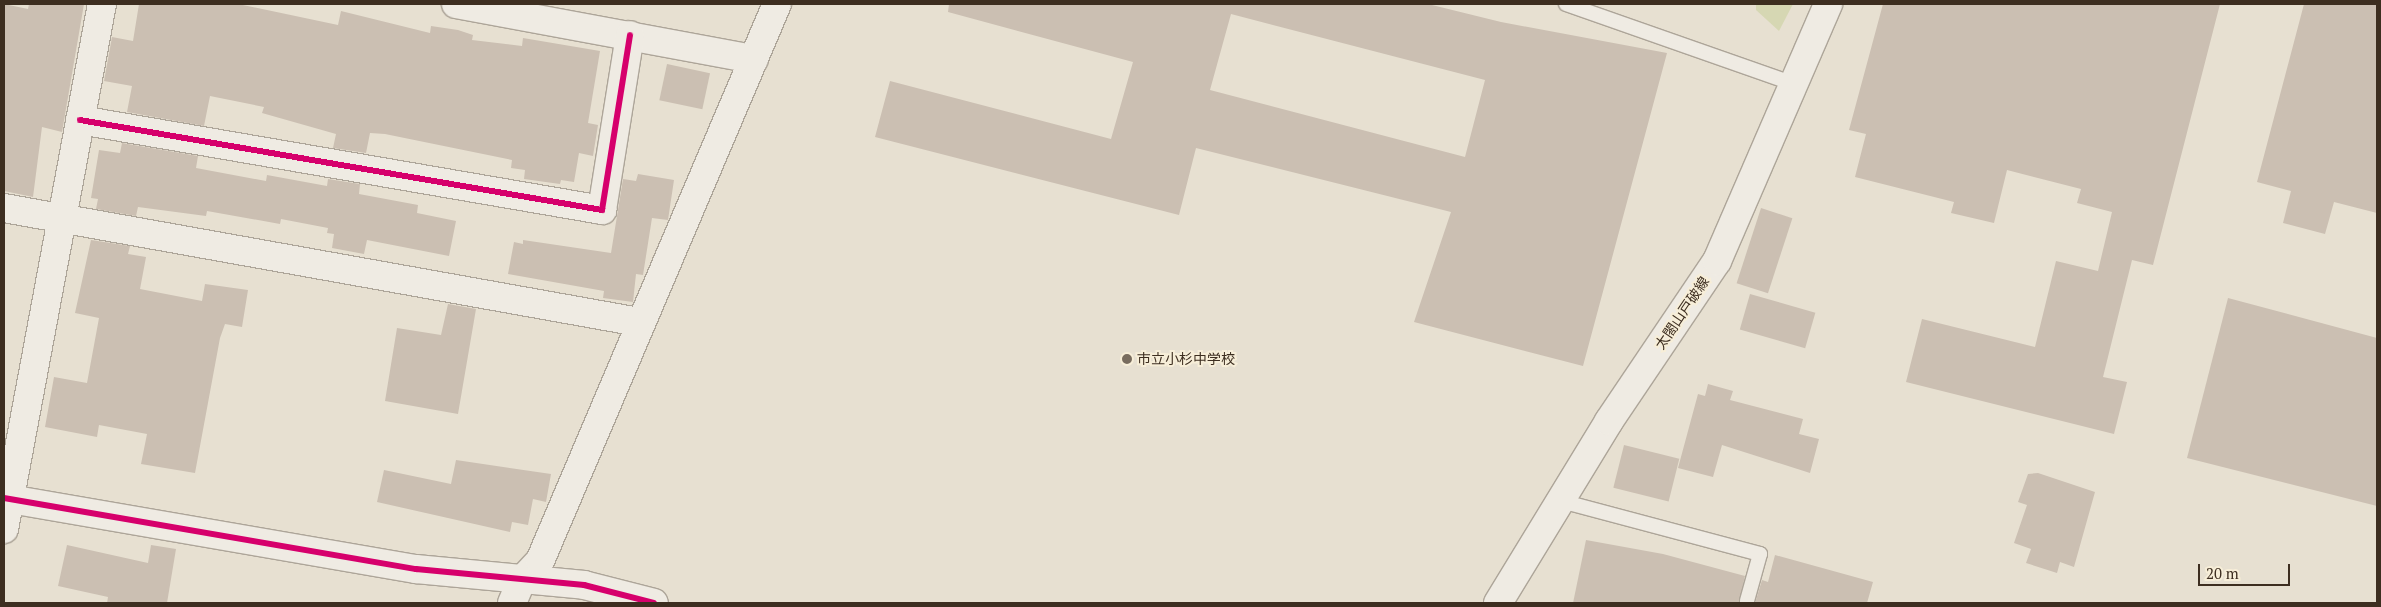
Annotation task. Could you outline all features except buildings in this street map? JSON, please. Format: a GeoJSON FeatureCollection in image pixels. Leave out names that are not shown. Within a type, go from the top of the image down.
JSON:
{"type":"FeatureCollection","features":[{"type":"Feature","properties":{"kind":"street"},"geometry":{"type":"LineString","coordinates":[[4,529],[6,498],[102,4]]}},
{"type":"Feature","properties":{"kind":"street"},"geometry":{"type":"LineString","coordinates":[[462,4],[754,59]]}},
{"type":"Feature","properties":{"kind":"street"},"geometry":{"type":"LineString","coordinates":[[517,592],[540,561],[639,322],[754,59],[776,4]]}},
{"type":"Feature","properties":{"kind":"street","name":"太閤山戸破線"},"geometry":{"type":"LineString","coordinates":[[1498,603],[1561,501],[1717,261],[1828,4]]}},
{"type":"Feature","properties":{"kind":"street"},"geometry":{"type":"LineString","coordinates":[[80,120],[602,210],[630,35]]}},
{"type":"Feature","properties":{"kind":"street"},"geometry":{"type":"LineString","coordinates":[[4,208],[639,322]]}},
{"type":"Feature","properties":{"kind":"street"},"geometry":{"type":"LineString","coordinates":[[6,498],[416,569],[517,592],[584,585],[654,603]]}},
{"type":"Feature","properties":{"kind":"lane"},"geometry":{"type":"LineString","coordinates":[[1566,4],[1794,84]]}},
{"type":"Feature","properties":{"kind":"lane"},"geometry":{"type":"LineString","coordinates":[[1561,501],[1760,554],[1747,601]]}},
{"type":"Feature","properties":{"kind":"green space"},"geometry":{"type":"Polygon","coordinates":[[[1756,4],[1793,4],[1779,31],[1756,10],[1756,4]]]}},
{"type":"Feature","properties":{"kind":"cycle path"},"geometry":{"type":"LineString","coordinates":[[80,120],[602,210],[630,35]]}},
{"type":"Feature","properties":{"kind":"cycle path"},"geometry":{"type":"LineString","coordinates":[[4,498],[416,569],[584,585],[654,603]]}},
{"type":"Feature","properties":{"kind":"place","name":"市立小杉中学校"},"geometry":{"type":"Point","coordinates":[1127,359]}}]}
